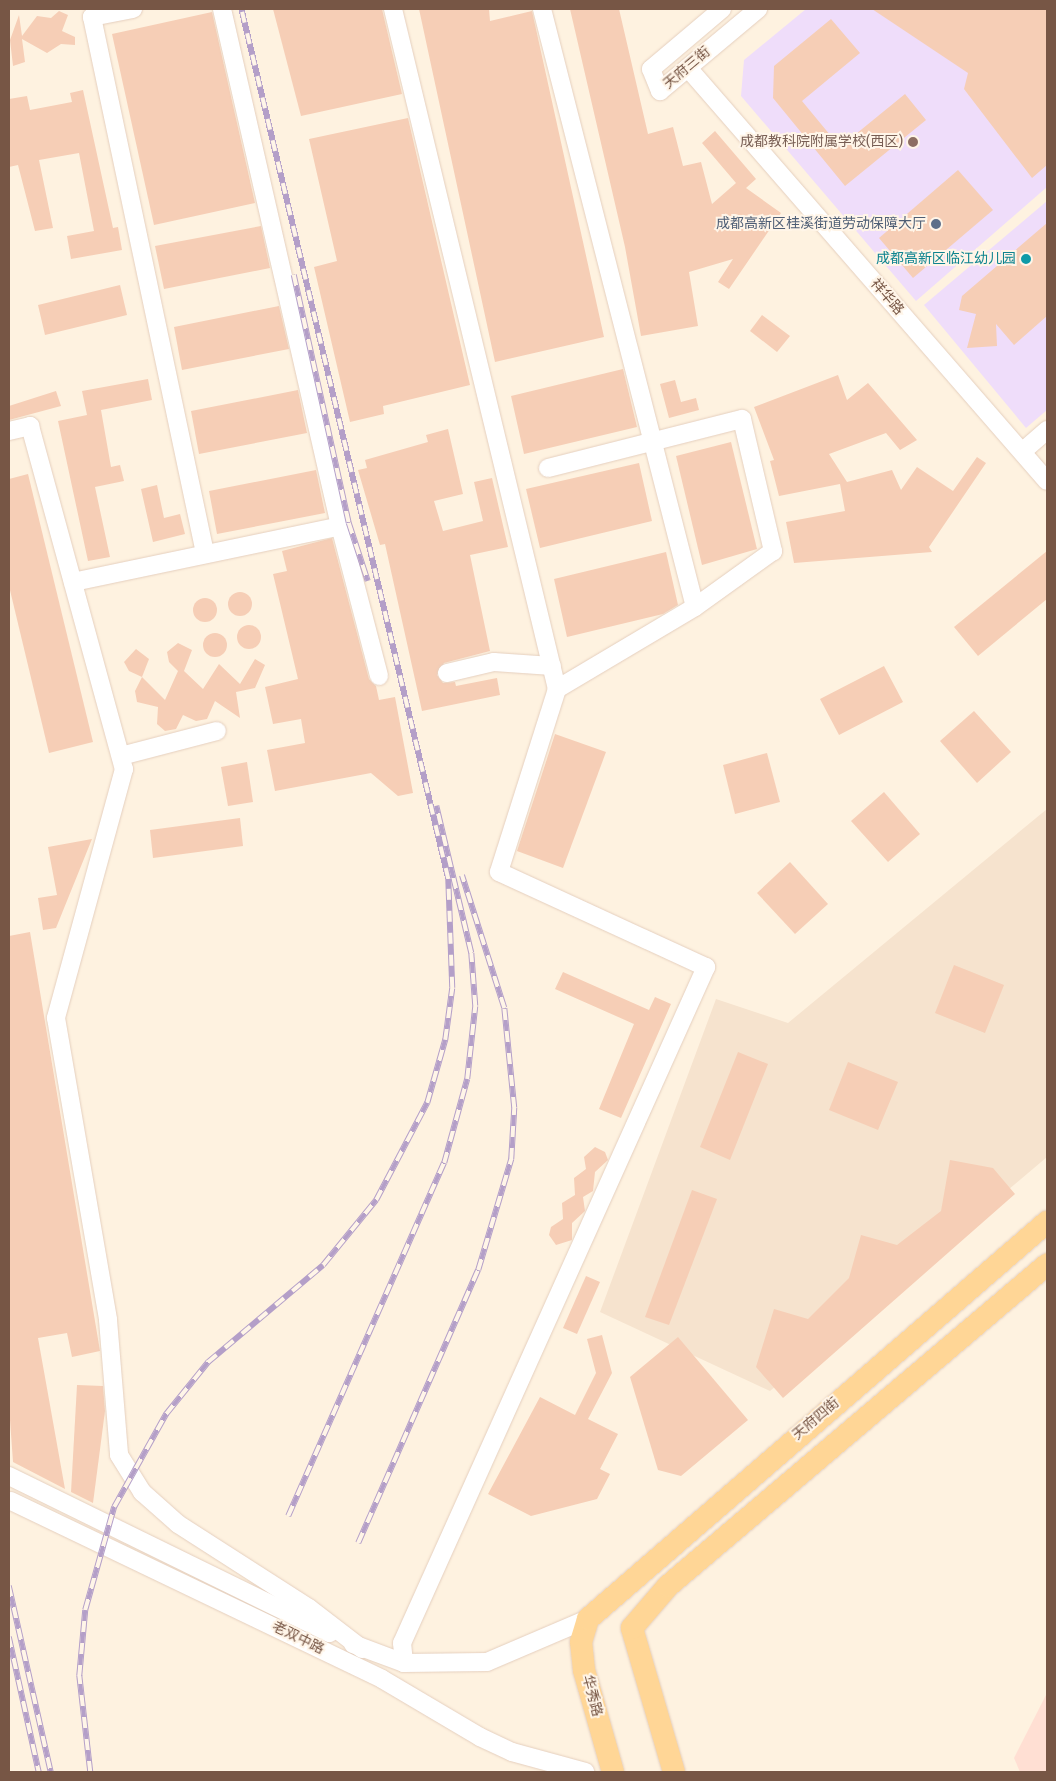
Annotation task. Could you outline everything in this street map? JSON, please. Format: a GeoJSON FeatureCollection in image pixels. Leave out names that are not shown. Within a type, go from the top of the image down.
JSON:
{"type":"FeatureCollection","features":[{"type":"Feature","properties":{"kind":"main road","name":"天府四街"},"geometry":{"type":"LineString","coordinates":[[588,1619],[1047,1222]]}},
{"type":"Feature","properties":{"kind":"main road"},"geometry":{"type":"LineString","coordinates":[[674,1772],[632,1628],[668,1586],[1047,1265]]}},
{"type":"Feature","properties":{"kind":"main road","name":"华秀路"},"geometry":{"type":"LineString","coordinates":[[588,1619],[580,1642],[584,1670],[613,1772]]}},
{"type":"Feature","properties":{"kind":"street"},"geometry":{"type":"LineString","coordinates":[[133,9],[92,18],[205,552]]}},
{"type":"Feature","properties":{"kind":"street"},"geometry":{"type":"LineString","coordinates":[[222,9],[340,526],[378,676]]}},
{"type":"Feature","properties":{"kind":"street"},"geometry":{"type":"LineString","coordinates":[[393,9],[557,689],[498,872],[706,967],[402,1643],[404,1663]]}},
{"type":"Feature","properties":{"kind":"street"},"geometry":{"type":"LineString","coordinates":[[542,9],[695,607]]}},
{"type":"Feature","properties":{"kind":"street","name":"天府三街"},"geometry":{"type":"LineString","coordinates":[[722,9],[651,69],[660,91],[758,9]]}},
{"type":"Feature","properties":{"kind":"street","name":"祥华路"},"geometry":{"type":"LineString","coordinates":[[688,68],[1047,480]]}},
{"type":"Feature","properties":{"kind":"street"},"geometry":{"type":"LineString","coordinates":[[548,468],[652,439],[742,419],[773,551],[695,607],[557,689]]}},
{"type":"Feature","properties":{"kind":"street"},"geometry":{"type":"LineString","coordinates":[[9,431],[30,426],[124,770],[56,1018],[108,1320],[119,1454],[142,1492],[178,1524],[309,1608],[362,1649]]}},
{"type":"Feature","properties":{"kind":"street"},"geometry":{"type":"LineString","coordinates":[[1022,451],[1047,430]]}},
{"type":"Feature","properties":{"kind":"street"},"geometry":{"type":"LineString","coordinates":[[73,582],[205,552],[340,526]]}},
{"type":"Feature","properties":{"kind":"street"},"geometry":{"type":"LineString","coordinates":[[447,673],[494,662],[552,666]]}},
{"type":"Feature","properties":{"kind":"street"},"geometry":{"type":"LineString","coordinates":[[121,756],[217,731]]}},
{"type":"Feature","properties":{"kind":"street","name":"老双中路"},"geometry":{"type":"LineString","coordinates":[[9,1476],[362,1649],[404,1663],[487,1662],[588,1619]]}},
{"type":"Feature","properties":{"kind":"street","name":"老双中路"},"geometry":{"type":"LineString","coordinates":[[11,1501],[382,1679],[480,1738],[512,1752],[585,1772]]}},
{"type":"Feature","properties":{"kind":"shaded area","name":"成都教科院附属学校(西区)"},"geometry":{"type":"Polygon","coordinates":[[[806,9],[1047,9],[1047,187],[916,301],[741,96],[744,60],[806,9]]]}},
{"type":"Feature","properties":{"kind":"shaded area"},"geometry":{"type":"Polygon","coordinates":[[[1047,201],[1047,410],[1026,428],[924,305],[1047,201]]]}},
{"type":"Feature","properties":{"kind":"shaded area"},"geometry":{"type":"Polygon","coordinates":[[[1047,809],[1047,1157],[770,1391],[600,1312],[716,999],[788,1023],[1047,809]]]}},
{"type":"Feature","properties":{"kind":"shaded area"},"geometry":{"type":"Polygon","coordinates":[[[1047,1693],[1047,1772],[1020,1772],[1014,1758],[1047,1693]]]}},
{"type":"Feature","properties":{"kind":"building"},"geometry":{"type":"Polygon","coordinates":[[[273,9],[382,9],[402,94],[301,116],[273,9]]]}},
{"type":"Feature","properties":{"kind":"building"},"geometry":{"type":"Polygon","coordinates":[[[419,9],[489,9],[490,21],[532,11],[604,337],[495,362],[419,9]]]}},
{"type":"Feature","properties":{"kind":"building"},"geometry":{"type":"Polygon","coordinates":[[[570,9],[619,9],[648,134],[673,127],[683,166],[701,162],[712,204],[736,183],[702,143],[715,131],[756,179],[746,188],[781,213],[729,289],[718,282],[733,259],[689,272],[698,326],[641,336],[625,247],[570,9]]]}},
{"type":"Feature","properties":{"kind":"building"},"geometry":{"type":"Polygon","coordinates":[[[872,9],[1047,9],[1047,165],[1032,178],[964,89],[968,73],[872,9]]]}},
{"type":"Feature","properties":{"kind":"building"},"geometry":{"type":"Polygon","coordinates":[[[59,11],[68,15],[62,31],[75,37],[75,45],[61,44],[47,53],[22,39],[25,62],[13,66],[10,40],[19,15],[22,36],[37,16],[51,18],[59,11]]]}},
{"type":"Feature","properties":{"kind":"building"},"geometry":{"type":"Polygon","coordinates":[[[212,12],[255,203],[154,225],[112,34],[212,12]]]}},
{"type":"Feature","properties":{"kind":"building"},"geometry":{"type":"Polygon","coordinates":[[[831,19],[860,53],[802,101],[840,147],[905,94],[926,120],[845,186],[773,98],[774,66],[831,19]]]}},
{"type":"Feature","properties":{"kind":"building"},"geometry":{"type":"Polygon","coordinates":[[[83,90],[113,228],[118,227],[122,250],[71,259],[67,236],[94,231],[79,153],[39,160],[53,228],[35,231],[18,165],[9,167],[9,99],[27,96],[30,110],[72,102],[70,93],[83,90]]]}},
{"type":"Feature","properties":{"kind":"building"},"geometry":{"type":"Polygon","coordinates":[[[408,118],[470,385],[383,406],[384,414],[350,422],[314,267],[337,261],[309,139],[408,118]]]}},
{"type":"Feature","properties":{"kind":"building","name":"成都高新区桂溪街道劳动保障大厅"},"geometry":{"type":"Polygon","coordinates":[[[958,170],[993,210],[913,278],[879,238],[958,170]]]}},
{"type":"Feature","properties":{"kind":"building","name":"成都高新区临江幼儿园"},"geometry":{"type":"Polygon","coordinates":[[[1047,223],[1047,316],[1014,345],[996,324],[997,346],[967,348],[976,314],[959,310],[962,296],[1047,223]]]}},
{"type":"Feature","properties":{"kind":"building"},"geometry":{"type":"Polygon","coordinates":[[[261,226],[270,268],[164,289],[155,246],[261,226]]]}},
{"type":"Feature","properties":{"kind":"building"},"geometry":{"type":"Polygon","coordinates":[[[120,285],[127,315],[45,335],[38,305],[120,285]]]}},
{"type":"Feature","properties":{"kind":"building"},"geometry":{"type":"Polygon","coordinates":[[[279,306],[289,349],[182,370],[174,327],[279,306]]]}},
{"type":"Feature","properties":{"kind":"building"},"geometry":{"type":"Polygon","coordinates":[[[762,315],[790,336],[777,352],[750,331],[762,315]]]}},
{"type":"Feature","properties":{"kind":"building"},"geometry":{"type":"Polygon","coordinates":[[[623,369],[637,427],[524,454],[511,396],[623,369]]]}},
{"type":"Feature","properties":{"kind":"building"},"geometry":{"type":"Polygon","coordinates":[[[838,375],[847,400],[868,383],[917,440],[900,450],[886,433],[829,454],[847,482],[892,470],[901,490],[917,467],[953,491],[977,457],[986,463],[929,547],[932,552],[794,563],[786,522],[845,511],[840,484],[779,496],[770,461],[774,460],[754,407],[838,375]]]}},
{"type":"Feature","properties":{"kind":"building"},"geometry":{"type":"Polygon","coordinates":[[[148,379],[152,400],[101,410],[111,467],[120,465],[124,481],[95,487],[110,557],[88,561],[58,421],[87,415],[82,391],[148,379]]]}},
{"type":"Feature","properties":{"kind":"building"},"geometry":{"type":"Polygon","coordinates":[[[675,380],[681,402],[696,398],[699,410],[669,418],[660,384],[675,380]]]}},
{"type":"Feature","properties":{"kind":"building"},"geometry":{"type":"Polygon","coordinates":[[[298,390],[307,433],[199,454],[191,411],[298,390]]]}},
{"type":"Feature","properties":{"kind":"building"},"geometry":{"type":"Polygon","coordinates":[[[56,391],[61,406],[9,420],[9,406],[56,391]]]}},
{"type":"Feature","properties":{"kind":"building"},"geometry":{"type":"Polygon","coordinates":[[[448,429],[463,494],[434,501],[443,531],[483,521],[474,482],[492,478],[508,547],[470,555],[490,651],[444,663],[437,675],[443,683],[455,682],[456,686],[497,678],[500,695],[422,711],[385,544],[380,545],[358,470],[367,468],[365,460],[428,442],[426,435],[448,429]]]}},
{"type":"Feature","properties":{"kind":"building"},"geometry":{"type":"Polygon","coordinates":[[[731,442],[757,549],[702,565],[676,456],[731,442]]]}},
{"type":"Feature","properties":{"kind":"building"},"geometry":{"type":"Polygon","coordinates":[[[639,463],[652,521],[540,548],[526,489],[639,463]]]}},
{"type":"Feature","properties":{"kind":"building"},"geometry":{"type":"Polygon","coordinates":[[[316,470],[325,513],[217,534],[209,491],[316,470]]]}},
{"type":"Feature","properties":{"kind":"building"},"geometry":{"type":"Polygon","coordinates":[[[28,474],[93,742],[49,753],[9,586],[9,479],[28,474]]]}},
{"type":"Feature","properties":{"kind":"building"},"geometry":{"type":"Polygon","coordinates":[[[157,485],[164,518],[180,514],[185,534],[153,542],[141,489],[157,485]]]}},
{"type":"Feature","properties":{"kind":"building"},"geometry":{"type":"Polygon","coordinates":[[[332,538],[369,679],[376,686],[379,700],[395,697],[413,793],[398,796],[371,773],[275,791],[267,750],[305,743],[301,719],[273,724],[265,687],[298,679],[273,574],[287,571],[282,551],[332,538]]]}},
{"type":"Feature","properties":{"kind":"building"},"geometry":{"type":"Polygon","coordinates":[[[1047,551],[1047,599],[978,656],[954,627],[1047,551]]]}},
{"type":"Feature","properties":{"kind":"building"},"geometry":{"type":"Polygon","coordinates":[[[666,552],[678,605],[663,614],[567,637],[554,579],[666,552]]]}},
{"type":"Feature","properties":{"kind":"building"},"geometry":{"type":"Polygon","coordinates":[[[240,592],[245,593],[251,599],[251,609],[245,615],[240,616],[235,615],[229,609],[228,604],[229,599],[235,593],[240,592]]]}},
{"type":"Feature","properties":{"kind":"building"},"geometry":{"type":"Polygon","coordinates":[[[205,598],[214,601],[217,610],[214,619],[205,622],[196,619],[193,610],[196,601],[205,598]]]}},
{"type":"Feature","properties":{"kind":"building"},"geometry":{"type":"Polygon","coordinates":[[[249,625],[258,628],[261,637],[258,646],[249,649],[240,646],[237,637],[240,628],[249,625]]]}},
{"type":"Feature","properties":{"kind":"building"},"geometry":{"type":"Polygon","coordinates":[[[215,633],[224,636],[227,645],[224,654],[215,657],[206,654],[203,645],[206,636],[215,633]]]}},
{"type":"Feature","properties":{"kind":"building"},"geometry":{"type":"Polygon","coordinates":[[[178,643],[192,650],[184,671],[203,689],[219,664],[240,684],[255,659],[265,665],[255,688],[236,692],[240,718],[215,701],[207,719],[196,721],[183,715],[176,729],[165,731],[157,724],[158,707],[137,702],[135,691],[142,677],[165,700],[178,671],[169,662],[167,652],[178,643]]]}},
{"type":"Feature","properties":{"kind":"building"},"geometry":{"type":"Polygon","coordinates":[[[136,649],[149,659],[142,677],[129,671],[124,662],[136,649]]]}},
{"type":"Feature","properties":{"kind":"building"},"geometry":{"type":"Polygon","coordinates":[[[884,666],[903,702],[839,735],[820,699],[884,666]]]}},
{"type":"Feature","properties":{"kind":"building"},"geometry":{"type":"Polygon","coordinates":[[[974,711],[1011,752],[977,783],[940,741],[974,711]]]}},
{"type":"Feature","properties":{"kind":"building"},"geometry":{"type":"Polygon","coordinates":[[[555,734],[606,752],[563,868],[517,851],[555,734]]]}},
{"type":"Feature","properties":{"kind":"building"},"geometry":{"type":"Polygon","coordinates":[[[767,753],[780,802],[735,814],[723,765],[767,753]]]}},
{"type":"Feature","properties":{"kind":"building"},"geometry":{"type":"Polygon","coordinates":[[[247,762],[253,802],[228,806],[221,767],[247,762]]]}},
{"type":"Feature","properties":{"kind":"building"},"geometry":{"type":"Polygon","coordinates":[[[884,792],[920,834],[888,862],[851,821],[884,792]]]}},
{"type":"Feature","properties":{"kind":"building"},"geometry":{"type":"Polygon","coordinates":[[[240,818],[243,846],[153,858],[150,830],[240,818]]]}},
{"type":"Feature","properties":{"kind":"building"},"geometry":{"type":"Polygon","coordinates":[[[92,839],[56,928],[43,930],[38,898],[57,895],[48,847],[92,839]]]}},
{"type":"Feature","properties":{"kind":"building"},"geometry":{"type":"Polygon","coordinates":[[[790,862],[828,904],[795,934],[757,893],[790,862]]]}},
{"type":"Feature","properties":{"kind":"building"},"geometry":{"type":"Polygon","coordinates":[[[30,932],[100,1351],[72,1357],[67,1333],[38,1338],[65,1489],[13,1462],[9,1406],[9,936],[30,932]]]}},
{"type":"Feature","properties":{"kind":"building"},"geometry":{"type":"Polygon","coordinates":[[[954,965],[1004,985],[985,1033],[935,1013],[954,965]]]}},
{"type":"Feature","properties":{"kind":"building"},"geometry":{"type":"Polygon","coordinates":[[[563,972],[649,1010],[655,997],[671,1004],[621,1118],[599,1109],[634,1024],[555,989],[563,972]]]}},
{"type":"Feature","properties":{"kind":"building"},"geometry":{"type":"Polygon","coordinates":[[[738,1052],[768,1064],[730,1160],[700,1147],[738,1052]]]}},
{"type":"Feature","properties":{"kind":"building"},"geometry":{"type":"Polygon","coordinates":[[[848,1062],[898,1082],[878,1130],[829,1110],[848,1062]]]}},
{"type":"Feature","properties":{"kind":"building"},"geometry":{"type":"Polygon","coordinates":[[[595,1147],[605,1152],[608,1160],[595,1172],[593,1191],[583,1197],[585,1211],[572,1223],[572,1240],[556,1245],[549,1235],[551,1227],[563,1219],[562,1203],[575,1195],[574,1178],[586,1169],[584,1157],[595,1147]]]}},
{"type":"Feature","properties":{"kind":"building"},"geometry":{"type":"Polygon","coordinates":[[[950,1160],[993,1168],[1015,1194],[783,1398],[756,1367],[774,1309],[808,1319],[849,1278],[861,1235],[897,1245],[941,1211],[950,1160]]]}},
{"type":"Feature","properties":{"kind":"building"},"geometry":{"type":"Polygon","coordinates":[[[692,1190],[717,1199],[669,1325],[645,1317],[692,1190]]]}},
{"type":"Feature","properties":{"kind":"building"},"geometry":{"type":"Polygon","coordinates":[[[586,1276],[600,1282],[577,1334],[563,1328],[586,1276]]]}},
{"type":"Feature","properties":{"kind":"building"},"geometry":{"type":"Polygon","coordinates":[[[602,1335],[612,1373],[588,1419],[618,1434],[600,1469],[610,1474],[597,1499],[531,1516],[488,1494],[540,1397],[575,1415],[596,1373],[587,1339],[602,1335]]]}},
{"type":"Feature","properties":{"kind":"building"},"geometry":{"type":"Polygon","coordinates":[[[678,1337],[748,1420],[681,1476],[658,1470],[630,1377],[678,1337]]]}},
{"type":"Feature","properties":{"kind":"building"},"geometry":{"type":"Polygon","coordinates":[[[77,1385],[103,1386],[105,1411],[93,1503],[71,1492],[77,1385]]]}},
{"type":"Feature","properties":{"kind":"railway"},"geometry":{"type":"LineString","coordinates":[[90,1772],[79,1676],[85,1610],[114,1507],[166,1414],[208,1362],[323,1265],[376,1200],[427,1103],[445,1040],[452,988],[448,879],[241,9]]}},
{"type":"Feature","properties":{"kind":"railway"},"geometry":{"type":"LineString","coordinates":[[294,275],[349,523],[368,581]]}},
{"type":"Feature","properties":{"kind":"railway"},"geometry":{"type":"LineString","coordinates":[[288,1516],[444,1163],[467,1079],[475,1006],[471,953],[436,806]]}},
{"type":"Feature","properties":{"kind":"railway"},"geometry":{"type":"LineString","coordinates":[[358,1543],[478,1270],[511,1159],[514,1108],[504,1008],[462,876]]}},
{"type":"Feature","properties":{"kind":"railway"},"geometry":{"type":"LineString","coordinates":[[9,1586],[51,1772]]}},
{"type":"Feature","properties":{"kind":"railway"},"geometry":{"type":"LineString","coordinates":[[9,1637],[39,1772]]}},
{"type":"Feature","properties":{"kind":"place","name":"成都教科院附属学校(西区)"},"geometry":{"type":"Point","coordinates":[913,142]}},
{"type":"Feature","properties":{"kind":"place","name":"成都高新区桂溪街道劳动保障大厅"},"geometry":{"type":"Point","coordinates":[936,224]}},
{"type":"Feature","properties":{"kind":"place","name":"成都高新区临江幼儿园"},"geometry":{"type":"Point","coordinates":[1026,259]}}]}
